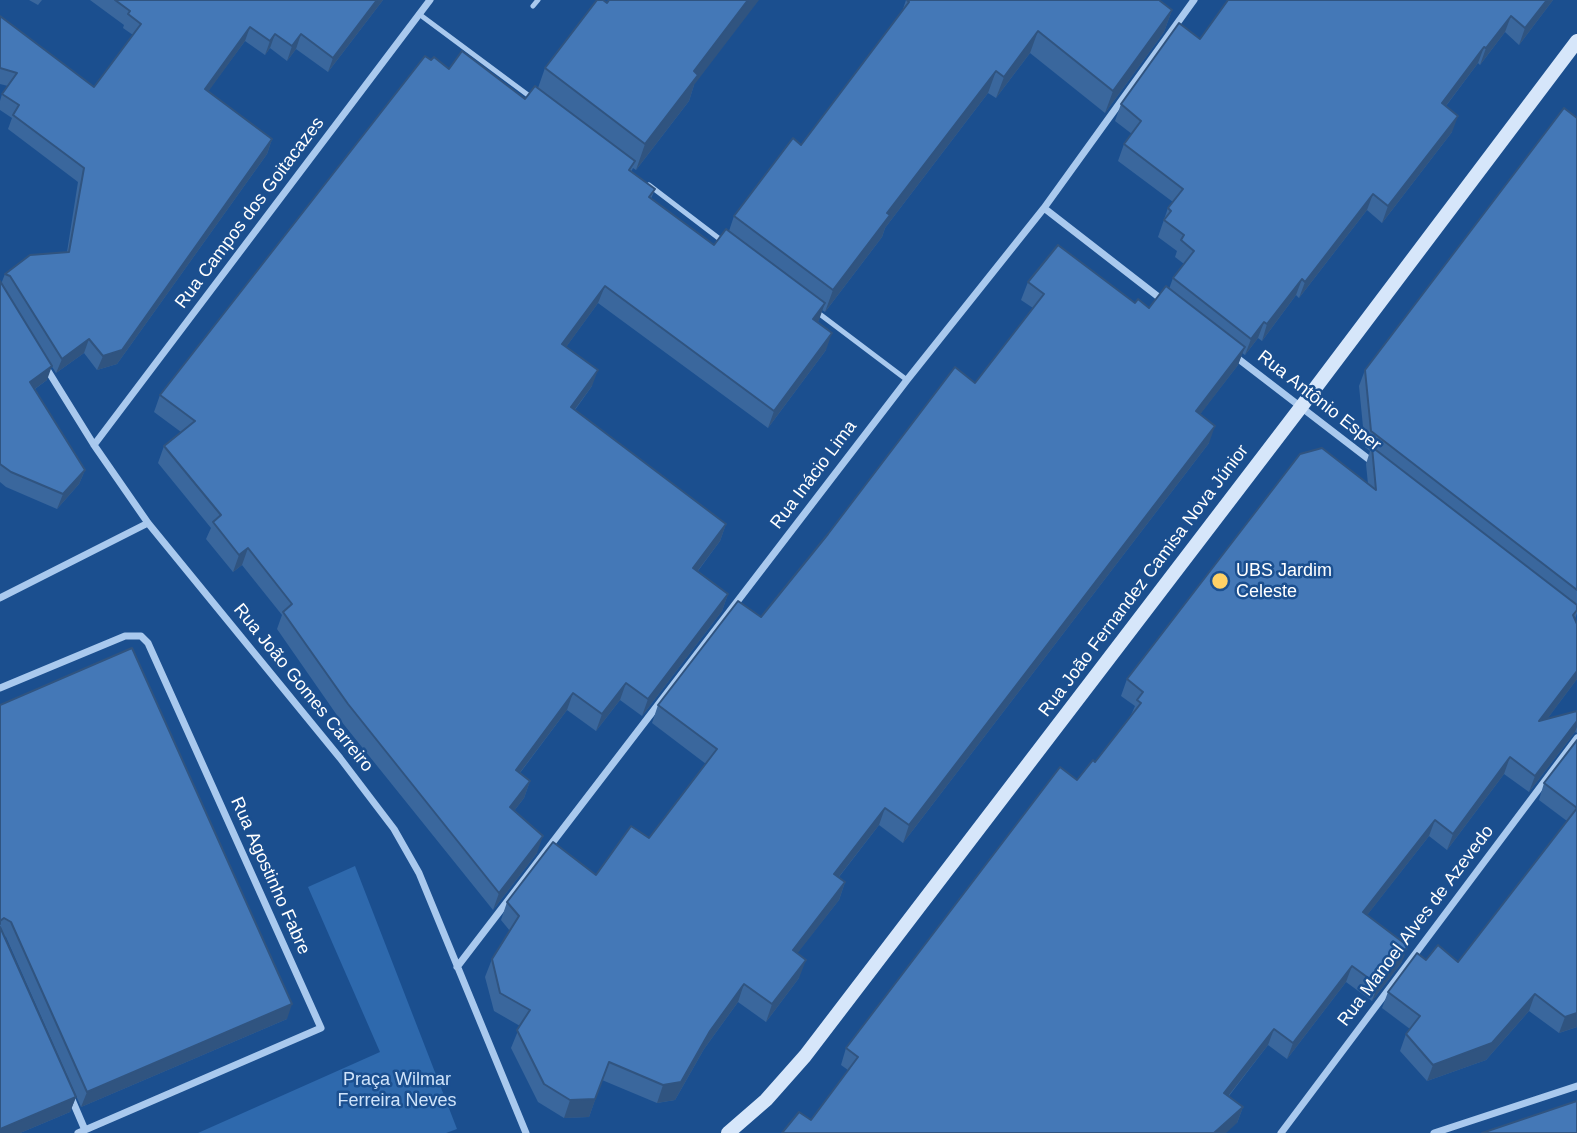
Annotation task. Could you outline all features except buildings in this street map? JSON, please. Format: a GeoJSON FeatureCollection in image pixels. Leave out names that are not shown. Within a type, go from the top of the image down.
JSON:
{"type":"FeatureCollection","features":[{"type":"Feature","properties":{"kind":"main road","name":"Rua João Fernandez Camisa Nova Júnior"},"geometry":{"type":"LineString","coordinates":[[728,1133],[766,1100],[805,1056],[1577,41]]}},
{"type":"Feature","properties":{"kind":"street","name":"Rua Campos dos Goitacazes"},"geometry":{"type":"LineString","coordinates":[[94,445],[430,0]]}},
{"type":"Feature","properties":{"kind":"street","name":"Rua Inácio Lima"},"geometry":{"type":"LineString","coordinates":[[457,967],[906,380],[1044,208],[1194,0]]}},
{"type":"Feature","properties":{"kind":"street"},"geometry":{"type":"LineString","coordinates":[[1044,208],[1172,307]]}},
{"type":"Feature","properties":{"kind":"street","name":"Rua Antônio Esper"},"geometry":{"type":"LineString","coordinates":[[1226,349],[1378,466]]}},
{"type":"Feature","properties":{"kind":"street","name":"Rua João Gomes Carreiro"},"geometry":{"type":"LineString","coordinates":[[38,356],[94,445],[148,523],[341,758],[394,829],[419,873],[526,1133]]}},
{"type":"Feature","properties":{"kind":"street"},"geometry":{"type":"LineString","coordinates":[[0,598],[148,523]]}},
{"type":"Feature","properties":{"kind":"street","name":"Rua Agostinho Fabre"},"geometry":{"type":"LineString","coordinates":[[0,688],[125,636],[141,636],[148,643],[321,1028],[81,1131]]}},
{"type":"Feature","properties":{"kind":"street","name":"Rua Manoel Alves de Azevedo"},"geometry":{"type":"LineString","coordinates":[[1281,1133],[1577,738]]}},
{"type":"Feature","properties":{"kind":"street"},"geometry":{"type":"LineString","coordinates":[[1434,1133],[1577,1086]]}},
{"type":"Feature","properties":{"kind":"street"},"geometry":{"type":"LineString","coordinates":[[68,1091],[81,1131]]}},
{"type":"Feature","properties":{"kind":"lane"},"geometry":{"type":"LineString","coordinates":[[533,6],[538,0]]}},
{"type":"Feature","properties":{"kind":"lane"},"geometry":{"type":"LineString","coordinates":[[419,14],[538,103]]}},
{"type":"Feature","properties":{"kind":"lane"},"geometry":{"type":"LineString","coordinates":[[640,179],[730,247]]}},
{"type":"Feature","properties":{"kind":"lane"},"geometry":{"type":"LineString","coordinates":[[807,304],[906,380]]}},
{"type":"Feature","properties":{"kind":"green space","name":"Praça Wilmar Ferreira Neves"},"geometry":{"type":"Polygon","coordinates":[[[355,866],[457,1129],[446,1133],[198,1133],[380,1052],[308,887],[355,866]]]}},
{"type":"Feature","properties":{"kind":"place","name":"UBS Jardim Celeste"},"geometry":{"type":"Point","coordinates":[1220,581]}}]}
